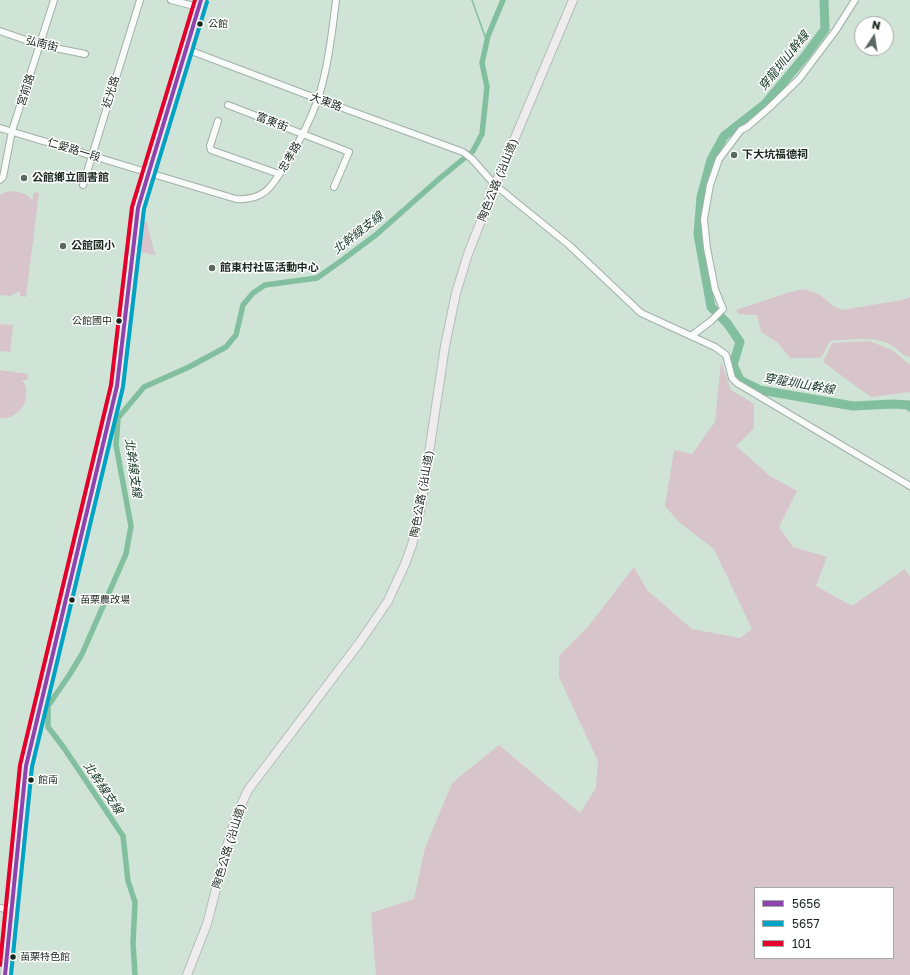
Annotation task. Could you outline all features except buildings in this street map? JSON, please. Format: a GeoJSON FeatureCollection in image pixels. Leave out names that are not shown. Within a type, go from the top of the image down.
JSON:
{"type":"FeatureCollection","features":[{"type":"Feature","properties":{"kind":"main road","name":"陶色公路 (沿山道)"},"geometry":{"type":"LineString","coordinates":[[187,975],[207,924],[227,846],[248,790],[364,637],[388,601],[405,564],[412,545],[421,506],[445,346],[456,293],[468,254],[573,0]]}},
{"type":"Feature","properties":{"kind":"main road"},"geometry":{"type":"LineString","coordinates":[[5,975],[26,766],[117,386],[138,208],[200,4]]}},
{"type":"Feature","properties":{"kind":"street","name":"宮前路"},"geometry":{"type":"LineString","coordinates":[[0,180],[3,177],[12,131],[54,0]]}},
{"type":"Feature","properties":{"kind":"street","name":"近光路"},"geometry":{"type":"LineString","coordinates":[[83,185],[140,0]]}},
{"type":"Feature","properties":{"kind":"street"},"geometry":{"type":"LineString","coordinates":[[171,0],[200,4]]}},
{"type":"Feature","properties":{"kind":"street","name":"忠孝路"},"geometry":{"type":"LineString","coordinates":[[149,172],[236,199],[246,200],[255,198],[268,190],[303,134],[318,99],[328,61],[336,0]]}},
{"type":"Feature","properties":{"kind":"street"},"geometry":{"type":"LineString","coordinates":[[690,336],[711,321],[723,309],[715,289],[704,219],[710,184],[718,159],[741,130],[747,127],[799,79],[836,30],[855,0]]}},
{"type":"Feature","properties":{"kind":"street","name":"弘南街"},"geometry":{"type":"LineString","coordinates":[[0,31],[40,45],[85,54]]}},
{"type":"Feature","properties":{"kind":"street","name":"大東路"},"geometry":{"type":"LineString","coordinates":[[186,49],[466,154],[496,185]]}},
{"type":"Feature","properties":{"kind":"street","name":"富東街"},"geometry":{"type":"LineString","coordinates":[[228,105],[349,152],[334,187]]}},
{"type":"Feature","properties":{"kind":"street"},"geometry":{"type":"LineString","coordinates":[[218,121],[210,146],[211,150],[279,174]]}},
{"type":"Feature","properties":{"kind":"street","name":"仁愛路一段"},"geometry":{"type":"LineString","coordinates":[[0,128],[149,172]]}},
{"type":"Feature","properties":{"kind":"street"},"geometry":{"type":"LineString","coordinates":[[496,185],[569,245],[641,313],[715,347],[726,355],[732,378],[737,382],[910,486]]}},
{"type":"Feature","properties":{"kind":"street"},"geometry":{"type":"LineString","coordinates":[[0,908],[11,910]]}},
{"type":"Feature","properties":{"kind":"shaded area"},"geometry":{"type":"Polygon","coordinates":[[[13,191],[24,194],[32,200],[34,192],[39,193],[26,297],[20,296],[20,291],[10,296],[0,295],[0,195],[13,191]]]}},
{"type":"Feature","properties":{"kind":"shaded area"},"geometry":{"type":"Polygon","coordinates":[[[141,216],[147,223],[155,255],[135,251],[141,216]]]}},
{"type":"Feature","properties":{"kind":"shaded area"},"geometry":{"type":"Polygon","coordinates":[[[803,289],[819,294],[833,306],[842,310],[902,300],[910,297],[910,357],[883,342],[860,339],[830,341],[822,356],[819,358],[790,358],[778,343],[761,332],[757,315],[738,314],[736,310],[803,289]]]}},
{"type":"Feature","properties":{"kind":"shaded area"},"geometry":{"type":"Polygon","coordinates":[[[0,324],[13,325],[10,352],[0,351],[0,324]]]}},
{"type":"Feature","properties":{"kind":"shaded area"},"geometry":{"type":"Polygon","coordinates":[[[869,341],[892,350],[910,365],[910,392],[871,397],[823,362],[832,343],[869,341]]]}},
{"type":"Feature","properties":{"kind":"shaded area"},"geometry":{"type":"Polygon","coordinates":[[[721,362],[731,390],[754,404],[754,428],[736,446],[770,476],[797,491],[779,527],[793,547],[827,557],[816,586],[852,606],[905,569],[910,577],[910,975],[376,975],[371,913],[414,899],[425,848],[452,783],[499,745],[580,813],[596,788],[598,761],[559,677],[559,656],[587,628],[634,567],[647,590],[692,629],[740,638],[752,629],[714,549],[679,522],[665,506],[674,450],[692,454],[715,422],[721,362]]]}},
{"type":"Feature","properties":{"kind":"shaded area"},"geometry":{"type":"Polygon","coordinates":[[[0,370],[28,374],[27,380],[22,380],[25,387],[26,400],[19,411],[7,418],[0,418],[0,370]]]}},
{"type":"Feature","properties":{"kind":"waterway"},"geometry":{"type":"LineString","coordinates":[[472,0],[487,42]]}},
{"type":"Feature","properties":{"kind":"waterway","name":"北幹線支線"},"geometry":{"type":"LineString","coordinates":[[135,975],[133,943],[135,902],[128,881],[123,836],[64,748],[48,727],[48,706],[82,654],[126,554],[131,526],[116,445],[118,418],[144,387],[189,367],[226,347],[236,335],[243,305],[253,293],[265,285],[317,278],[377,234],[473,151],[482,134],[487,87],[482,63],[488,36],[503,0]]}},
{"type":"Feature","properties":{"kind":"waterway","name":"穿龍圳山幹線"},"geometry":{"type":"LineString","coordinates":[[824,0],[825,29],[806,55],[765,104],[724,136],[711,160],[701,197],[698,234],[711,307],[727,323],[740,342],[733,365],[740,380],[760,390],[853,406],[893,404],[909,405],[910,407]]}},
{"type":"Feature","properties":{"kind":"transit line","name":"101"},"geometry":{"type":"LineString","coordinates":[[0,965],[20,765],[111,385],[132,207],[195,0]]}},
{"type":"Feature","properties":{"kind":"transit line","name":"5656"},"geometry":{"type":"LineString","coordinates":[[5,975],[26,766],[117,386],[138,208],[201,0]]}},
{"type":"Feature","properties":{"kind":"transit line","name":"5657"},"geometry":{"type":"LineString","coordinates":[[11,975],[32,767],[123,387],[144,209],[207,2]]}},
{"type":"Feature","properties":{"kind":"place","name":"公館"},"geometry":{"type":"Point","coordinates":[200,24]}},
{"type":"Feature","properties":{"kind":"place","name":"下大坑福德祠"},"geometry":{"type":"Point","coordinates":[734,155]}},
{"type":"Feature","properties":{"kind":"place","name":"公館鄉立圖書館"},"geometry":{"type":"Point","coordinates":[24,178]}},
{"type":"Feature","properties":{"kind":"place","name":"公館國小"},"geometry":{"type":"Point","coordinates":[63,246]}},
{"type":"Feature","properties":{"kind":"place","name":"館東村社區活動中心"},"geometry":{"type":"Point","coordinates":[212,268]}},
{"type":"Feature","properties":{"kind":"place","name":"公館國中"},"geometry":{"type":"Point","coordinates":[119,321]}},
{"type":"Feature","properties":{"kind":"place","name":"苗栗農改場"},"geometry":{"type":"Point","coordinates":[72,600]}},
{"type":"Feature","properties":{"kind":"place","name":"館南"},"geometry":{"type":"Point","coordinates":[31,780]}},
{"type":"Feature","properties":{"kind":"place","name":"苗栗特色館"},"geometry":{"type":"Point","coordinates":[13,957]}}]}
